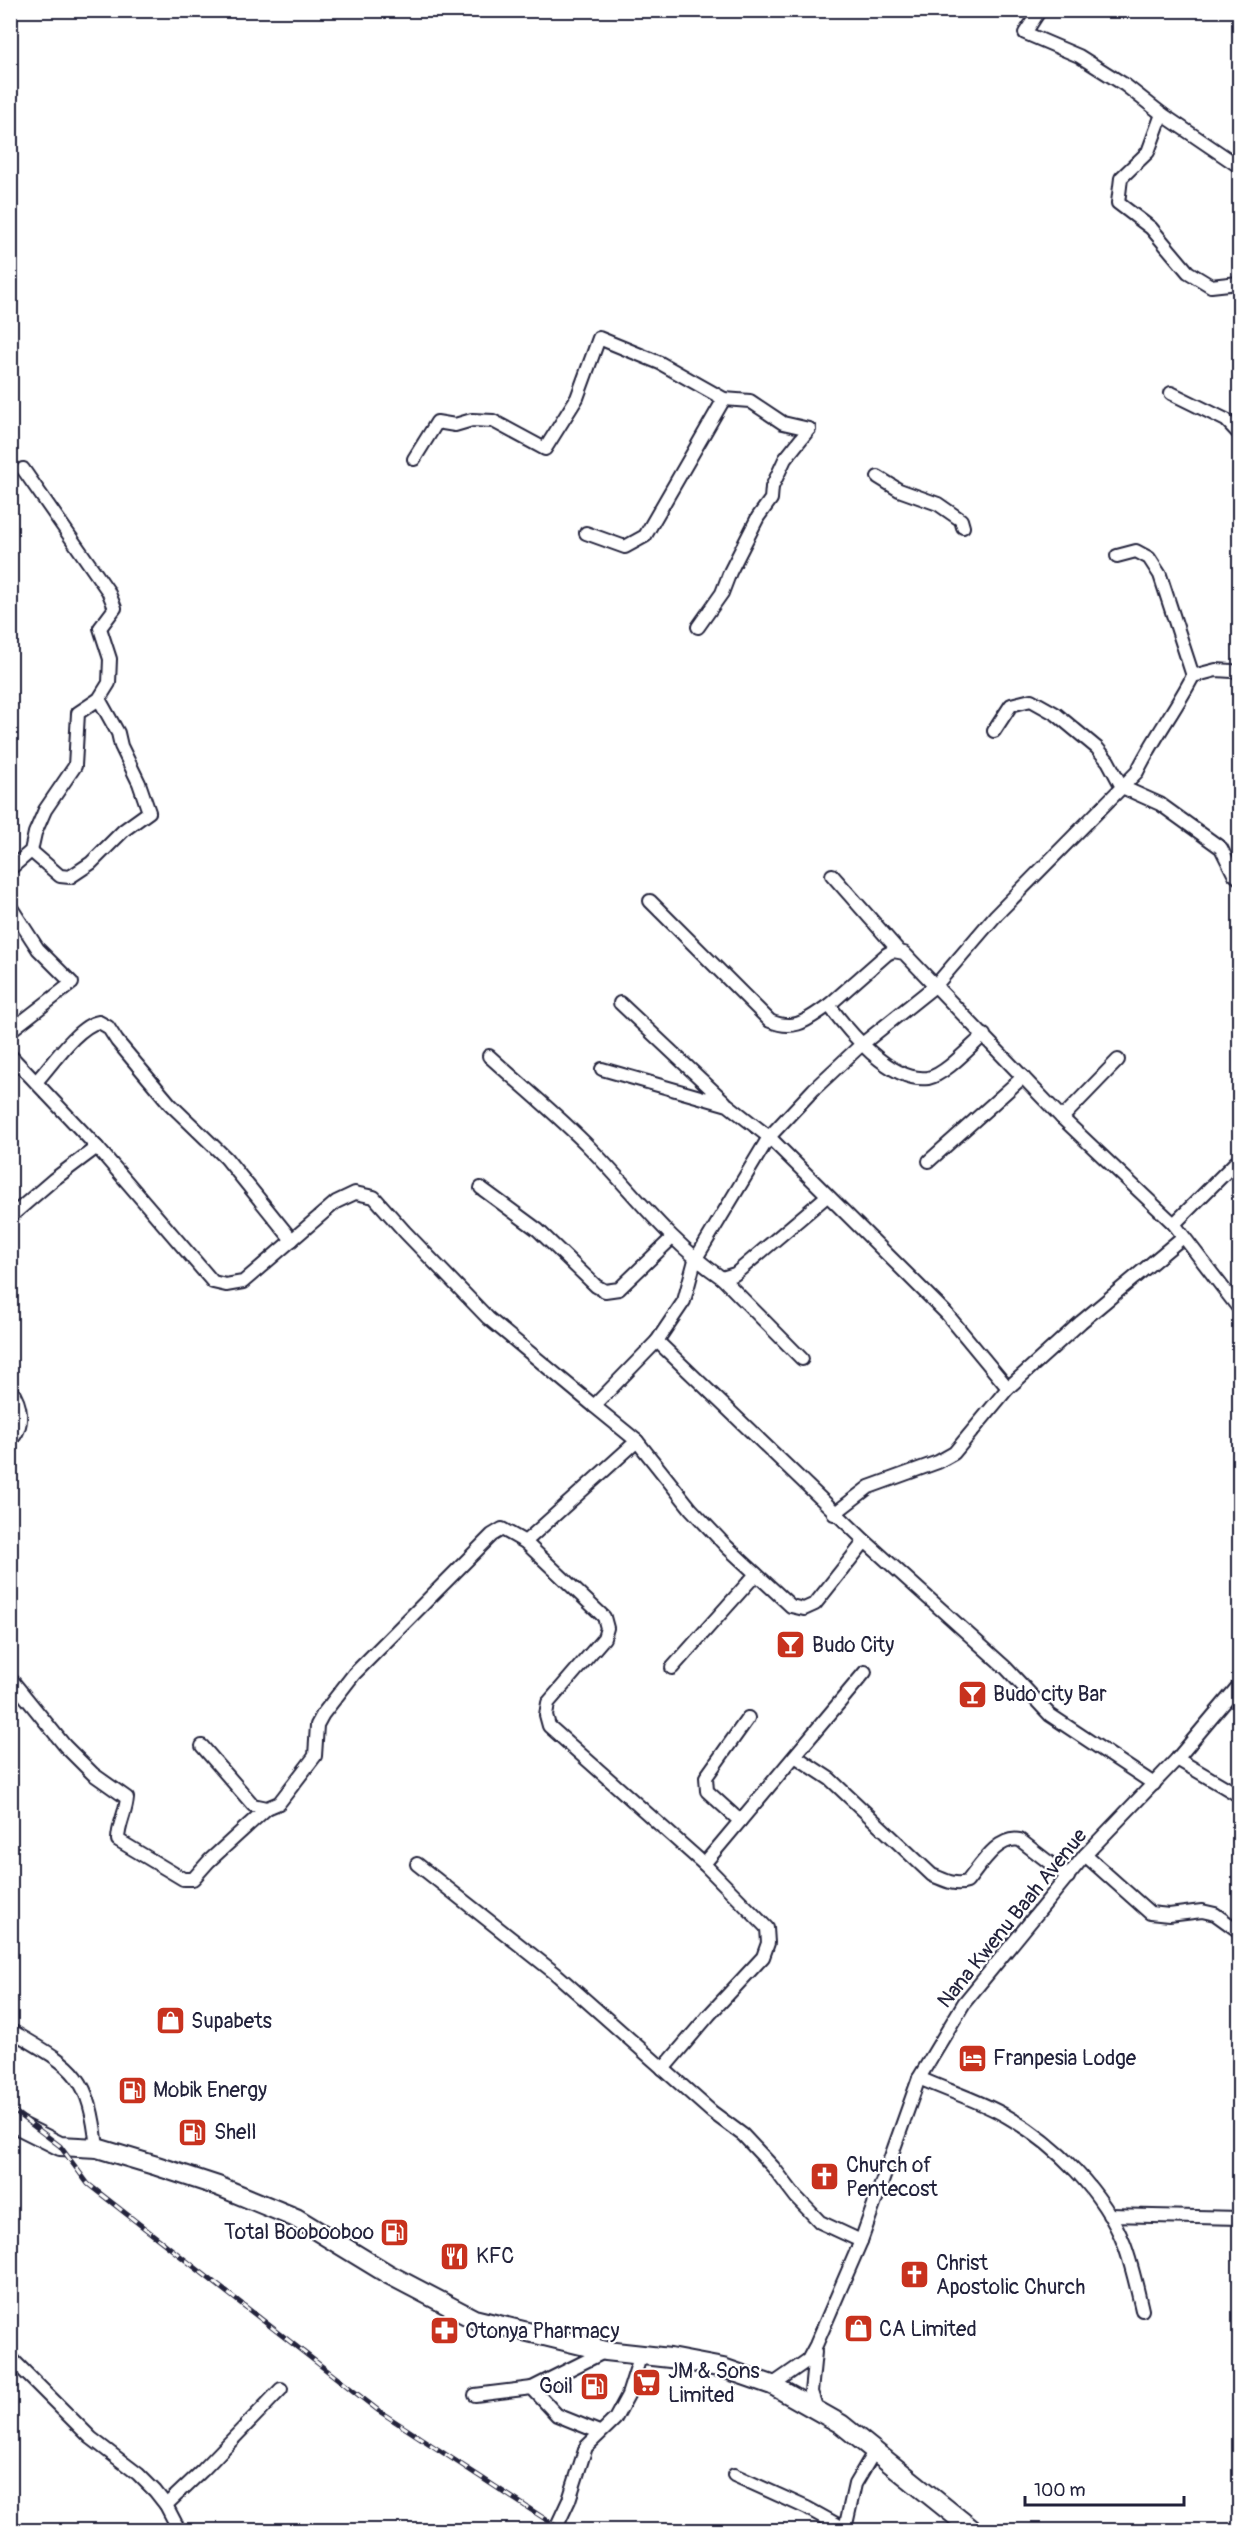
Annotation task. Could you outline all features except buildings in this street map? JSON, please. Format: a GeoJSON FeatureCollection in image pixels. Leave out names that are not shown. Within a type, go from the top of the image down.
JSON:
{"type":"FeatureCollection","features":[{"type":"Feature","properties":{"kind":"main road"},"geometry":{"type":"LineString","coordinates":[[10,2121],[60,2146],[97,2148],[218,2186],[296,2218],[408,2285],[474,2319],[606,2350],[723,2368],[772,2385],[841,2424],[973,2530]]}},
{"type":"Feature","properties":{"kind":"street"},"geometry":{"type":"LineString","coordinates":[[1040,10],[1025,33],[1079,56],[1125,85],[1162,114],[1239,167]]}},
{"type":"Feature","properties":{"kind":"street"},"geometry":{"type":"LineString","coordinates":[[1162,114],[1148,152],[1121,178],[1118,202],[1151,228],[1188,272],[1211,286],[1238,283]]}},
{"type":"Feature","properties":{"kind":"street"},"geometry":{"type":"LineString","coordinates":[[414,459],[437,422],[455,425],[472,420],[493,421],[545,449],[576,398],[599,338],[660,363],[724,399],[750,401],[783,423],[809,429],[785,459],[772,487],[771,499],[758,518],[730,572],[722,593],[698,627]]}},
{"type":"Feature","properties":{"kind":"street"},"geometry":{"type":"LineString","coordinates":[[1171,393],[1226,420],[1239,435]]}},
{"type":"Feature","properties":{"kind":"street"},"geometry":{"type":"LineString","coordinates":[[586,533],[625,547],[645,536],[724,399]]}},
{"type":"Feature","properties":{"kind":"street"},"geometry":{"type":"LineString","coordinates":[[10,869],[31,851],[35,833],[45,810],[75,766],[78,713],[99,699],[109,683],[110,659],[100,627],[115,608],[114,603],[23,469]]}},
{"type":"Feature","properties":{"kind":"street"},"geometry":{"type":"LineString","coordinates":[[878,477],[899,490],[938,504],[961,520],[963,527]]}},
{"type":"Feature","properties":{"kind":"street"},"geometry":{"type":"LineString","coordinates":[[1117,556],[1136,551],[1149,558],[1160,575],[1193,676]]}},
{"type":"Feature","properties":{"kind":"street"},"geometry":{"type":"LineString","coordinates":[[594,1406],[657,1341],[684,1301],[695,1260],[769,1137],[814,1089],[861,1045],[936,985],[996,915],[1137,772],[1193,676],[1216,670],[1232,671]]}},
{"type":"Feature","properties":{"kind":"street"},"geometry":{"type":"LineString","coordinates":[[31,851],[54,872],[70,877],[92,863],[124,830],[149,812],[139,783],[121,746],[118,733],[99,699]]}},
{"type":"Feature","properties":{"kind":"street"},"geometry":{"type":"LineString","coordinates":[[994,731],[1011,705],[1030,700],[1056,714],[1108,761],[1122,788],[1160,804],[1221,848],[1234,874],[1239,879]]}},
{"type":"Feature","properties":{"kind":"street"},"geometry":{"type":"LineString","coordinates":[[832,875],[899,951],[904,953],[936,985],[1062,1118],[1173,1224],[1239,1310]]}},
{"type":"Feature","properties":{"kind":"street"},"geometry":{"type":"LineString","coordinates":[[650,901],[770,1021],[783,1026],[801,1024],[829,1005],[887,954],[899,951]]}},
{"type":"Feature","properties":{"kind":"street"},"geometry":{"type":"LineString","coordinates":[[10,906],[38,949],[72,983],[10,1031]]}},
{"type":"Feature","properties":{"kind":"street"},"geometry":{"type":"LineString","coordinates":[[620,1003],[728,1105],[769,1137],[946,1313],[1008,1388]]}},
{"type":"Feature","properties":{"kind":"street"},"geometry":{"type":"LineString","coordinates":[[829,1005],[861,1045],[899,1071],[928,1078],[945,1070],[984,1035]]}},
{"type":"Feature","properties":{"kind":"street"},"geometry":{"type":"LineString","coordinates":[[36,1082],[81,1031],[91,1023],[99,1022],[108,1027],[117,1041],[171,1104],[226,1158],[292,1240]]}},
{"type":"Feature","properties":{"kind":"street"},"geometry":{"type":"LineString","coordinates":[[10,1055],[97,1147],[213,1282],[226,1285],[243,1282],[336,1202],[355,1193],[374,1197],[488,1318],[638,1441],[691,1509],[791,1606],[804,1609],[815,1604],[865,1541]]}},
{"type":"Feature","properties":{"kind":"street"},"geometry":{"type":"LineString","coordinates":[[489,1056],[591,1149],[672,1238],[695,1260],[722,1278],[802,1359]]}},
{"type":"Feature","properties":{"kind":"street"},"geometry":{"type":"LineString","coordinates":[[1062,1118],[1118,1060]]}},
{"type":"Feature","properties":{"kind":"street"},"geometry":{"type":"LineString","coordinates":[[602,1069],[728,1105]]}},
{"type":"Feature","properties":{"kind":"street"},"geometry":{"type":"LineString","coordinates":[[929,1161],[1023,1077]]}},
{"type":"Feature","properties":{"kind":"street"},"geometry":{"type":"LineString","coordinates":[[10,1217],[53,1180],[97,1147]]}},
{"type":"Feature","properties":{"kind":"street"},"geometry":{"type":"LineString","coordinates":[[1173,1224],[1239,1158]]}},
{"type":"Feature","properties":{"kind":"street"},"geometry":{"type":"LineString","coordinates":[[482,1188],[538,1230],[605,1292],[619,1289],[672,1238]]}},
{"type":"Feature","properties":{"kind":"street"},"geometry":{"type":"LineString","coordinates":[[722,1278],[735,1274],[827,1196]]}},
{"type":"Feature","properties":{"kind":"street"},"geometry":{"type":"LineString","coordinates":[[834,1514],[869,1487],[938,1462],[954,1453],[1008,1388],[1183,1237]]}},
{"type":"Feature","properties":{"kind":"street"},"geometry":{"type":"LineString","coordinates":[[657,1341],[834,1514],[1006,1668],[1050,1715],[1154,1784]]}},
{"type":"Feature","properties":{"kind":"street"},"geometry":{"type":"LineString","coordinates":[[10,1388],[16,1396],[21,1420],[18,1433],[10,1441]]}},
{"type":"Feature","properties":{"kind":"street"},"geometry":{"type":"LineString","coordinates":[[525,1542],[638,1441]]}},
{"type":"Feature","properties":{"kind":"street"},"geometry":{"type":"LineString","coordinates":[[10,1678],[65,1746],[93,1774],[127,1798],[126,1811],[118,1827],[117,1840],[183,1879],[193,1879],[209,1861],[267,1808],[279,1803],[315,1756],[317,1725],[354,1674],[492,1535],[502,1529],[525,1542],[604,1617],[607,1628],[604,1638],[548,1703],[546,1715],[549,1726],[705,1864],[767,1928],[768,1943],[763,1957],[663,2069]]}},
{"type":"Feature","properties":{"kind":"street"},"geometry":{"type":"LineString","coordinates":[[672,1668],[756,1574]]}},
{"type":"Feature","properties":{"kind":"street"},"geometry":{"type":"LineString","coordinates":[[705,1864],[865,1672]]}},
{"type":"Feature","properties":{"kind":"street","name":"Nana Kwenu Baah Avenue"},"geometry":{"type":"LineString","coordinates":[[772,2385],[808,2360],[816,2345],[861,2241],[919,2078],[964,2003],[1085,1855],[1177,1759],[1239,1684]]}},
{"type":"Feature","properties":{"kind":"street"},"geometry":{"type":"LineString","coordinates":[[740,1821],[707,1791],[706,1777],[748,1718]]}},
{"type":"Feature","properties":{"kind":"street"},"geometry":{"type":"LineString","coordinates":[[202,1746],[253,1804],[267,1808]]}},
{"type":"Feature","properties":{"kind":"street"},"geometry":{"type":"LineString","coordinates":[[795,1756],[830,1779],[932,1875],[951,1883],[967,1882],[1003,1841],[1012,1838],[1020,1840],[1068,1877]]}},
{"type":"Feature","properties":{"kind":"street"},"geometry":{"type":"LineString","coordinates":[[1177,1759],[1239,1796]]}},
{"type":"Feature","properties":{"kind":"street"},"geometry":{"type":"LineString","coordinates":[[1085,1855],[1150,1913],[1169,1915],[1202,1911],[1215,1914],[1239,1932]]}},
{"type":"Feature","properties":{"kind":"street"},"geometry":{"type":"LineString","coordinates":[[417,1864],[555,1973],[663,2069],[749,2141],[820,2222],[861,2241]]}},
{"type":"Feature","properties":{"kind":"street"},"geometry":{"type":"LineString","coordinates":[[10,2030],[55,2056],[75,2073],[85,2088],[93,2113],[97,2148]]}},
{"type":"Feature","properties":{"kind":"street"},"geometry":{"type":"LineString","coordinates":[[919,2078],[1007,2116],[1065,2160],[1096,2195],[1109,2215],[1123,2243],[1135,2278],[1142,2310]]}},
{"type":"Feature","properties":{"kind":"street"},"geometry":{"type":"LineString","coordinates":[[1109,2215],[1239,2218]]}},
{"type":"Feature","properties":{"kind":"street","name":"Nana Kwenu Baah Avenue"},"geometry":{"type":"LineString","coordinates":[[816,2345],[811,2392],[817,2410]]}},
{"type":"Feature","properties":{"kind":"street"},"geometry":{"type":"LineString","coordinates":[[475,2396],[532,2388],[606,2350]]}},
{"type":"Feature","properties":{"kind":"street"},"geometry":{"type":"LineString","coordinates":[[555,2530],[569,2500],[586,2447],[615,2419],[628,2395],[641,2354]]}},
{"type":"Feature","properties":{"kind":"street"},"geometry":{"type":"LineString","coordinates":[[10,2357],[79,2428],[138,2474],[166,2505],[179,2530]]}},
{"type":"Feature","properties":{"kind":"street"},"geometry":{"type":"LineString","coordinates":[[532,2388],[557,2415],[599,2432]]}},
{"type":"Feature","properties":{"kind":"street"},"geometry":{"type":"LineString","coordinates":[[166,2505],[281,2389]]}},
{"type":"Feature","properties":{"kind":"street"},"geometry":{"type":"LineString","coordinates":[[734,2475],[807,2508],[845,2530],[855,2484],[874,2452]]}},
{"type":"Feature","properties":{"kind":"street"},"geometry":{"type":"LineString","coordinates":[[10,2525],[15,2530]]}},
{"type":"Feature","properties":{"kind":"railway"},"geometry":{"type":"LineString","coordinates":[[10,2108],[60,2146],[88,2184],[379,2411],[562,2530]]}},
{"type":"Feature","properties":{"kind":"place","name":"Budo City"},"geometry":{"type":"Point","coordinates":[791,1645]}},
{"type":"Feature","properties":{"kind":"place","name":"Budo city Bar"},"geometry":{"type":"Point","coordinates":[972,1694]}},
{"type":"Feature","properties":{"kind":"place","name":"Supabets"},"geometry":{"type":"Point","coordinates":[170,2021]}},
{"type":"Feature","properties":{"kind":"place","name":"Franpesia Lodge"},"geometry":{"type":"Point","coordinates":[972,2058]}},
{"type":"Feature","properties":{"kind":"place","name":"Mobik Energy"},"geometry":{"type":"Point","coordinates":[132,2090]}},
{"type":"Feature","properties":{"kind":"place","name":"Shell"},"geometry":{"type":"Point","coordinates":[193,2132]}},
{"type":"Feature","properties":{"kind":"place","name":"Church of Pentecost"},"geometry":{"type":"Point","coordinates":[825,2177]}},
{"type":"Feature","properties":{"kind":"place","name":"Total Boobooboo"},"geometry":{"type":"Point","coordinates":[395,2232]}},
{"type":"Feature","properties":{"kind":"place","name":"KFC"},"geometry":{"type":"Point","coordinates":[455,2256]}},
{"type":"Feature","properties":{"kind":"place","name":"Christ Apostolic Church"},"geometry":{"type":"Point","coordinates":[915,2275]}},
{"type":"Feature","properties":{"kind":"place","name":"CA Limited"},"geometry":{"type":"Point","coordinates":[858,2329]}},
{"type":"Feature","properties":{"kind":"place","name":"Otonya Pharmacy"},"geometry":{"type":"Point","coordinates":[444,2331]}},
{"type":"Feature","properties":{"kind":"place","name":"JM & Sons Limited"},"geometry":{"type":"Point","coordinates":[647,2383]}},
{"type":"Feature","properties":{"kind":"place","name":"Goil"},"geometry":{"type":"Point","coordinates":[594,2386]}}]}
